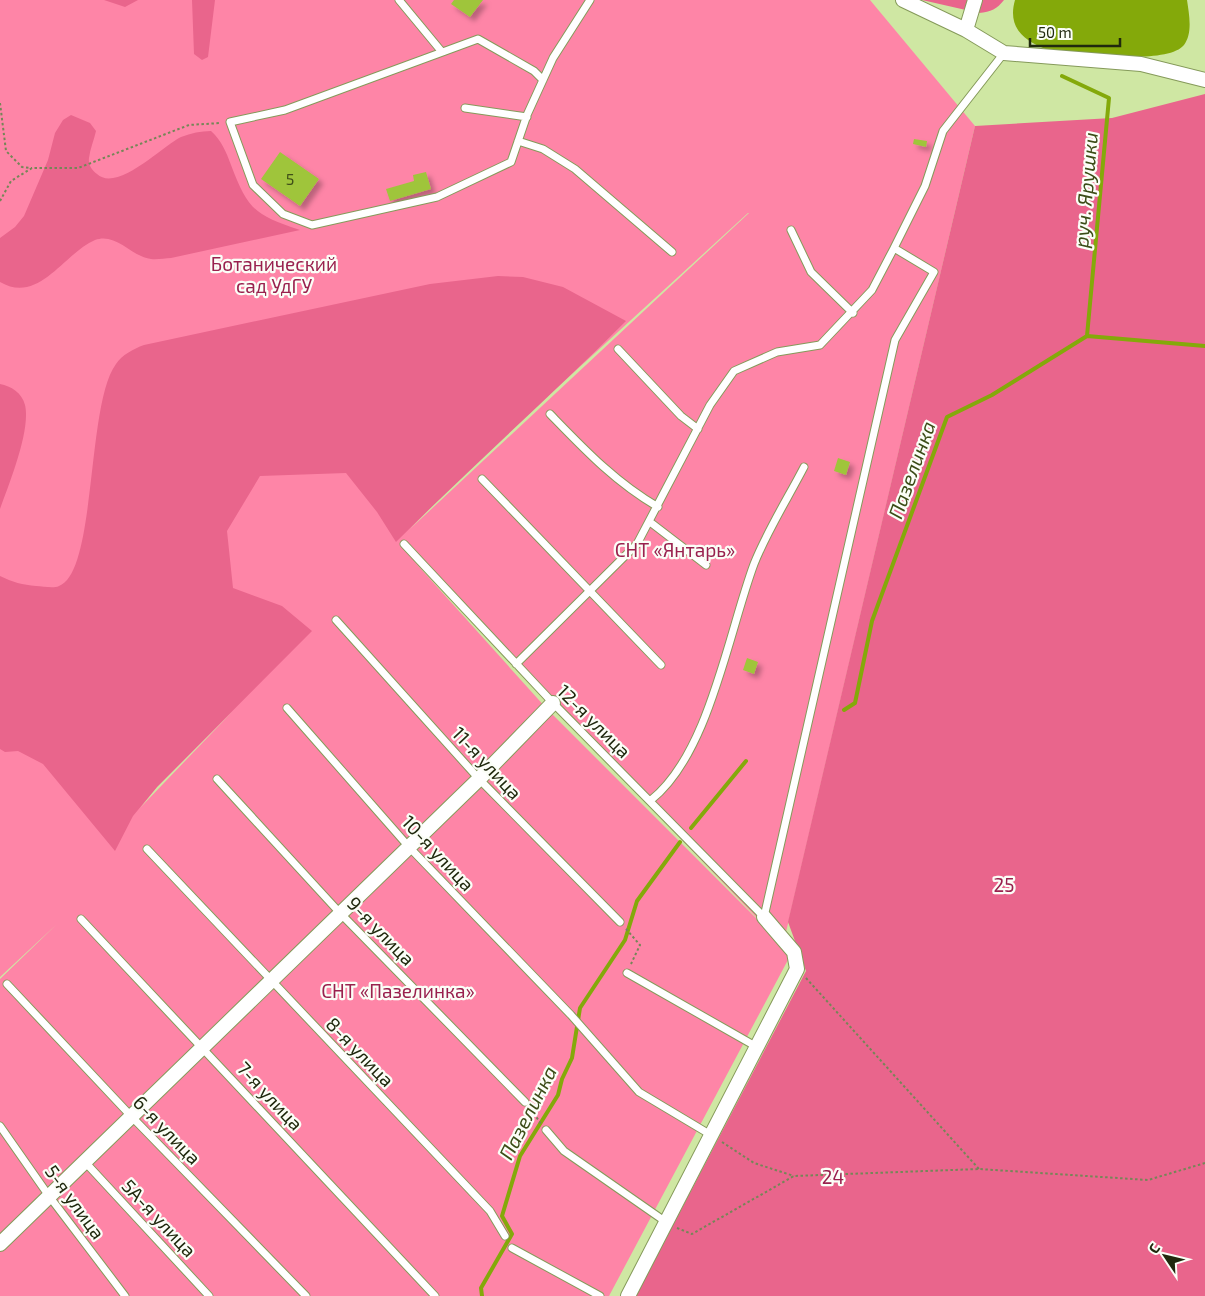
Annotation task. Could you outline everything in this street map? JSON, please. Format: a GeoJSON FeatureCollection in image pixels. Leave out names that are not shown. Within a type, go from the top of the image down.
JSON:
{"type":"FeatureCollection","features":[{"type":"Feature","properties":{"kind":"street"},"geometry":{"type":"LineString","coordinates":[[903,0],[966,30],[1004,54],[1141,64],[1205,80]]}},
{"type":"Feature","properties":{"kind":"street"},"geometry":{"type":"LineString","coordinates":[[966,30],[975,0]]}},
{"type":"Feature","properties":{"kind":"street"},"geometry":{"type":"LineString","coordinates":[[0,1244],[479,779],[553,703]]}},
{"type":"Feature","properties":{"kind":"street"},"geometry":{"type":"LineString","coordinates":[[628,1296],[797,969],[794,952],[764,918]]}},
{"type":"Feature","properties":{"kind":"lane"},"geometry":{"type":"LineString","coordinates":[[399,0],[442,52]]}},
{"type":"Feature","properties":{"kind":"lane"},"geometry":{"type":"LineString","coordinates":[[543,80],[534,71],[478,39],[285,110],[230,122],[253,185],[283,214],[312,225],[438,197],[511,162],[527,117],[543,80],[552,58],[590,0]]}},
{"type":"Feature","properties":{"kind":"lane"},"geometry":{"type":"LineString","coordinates":[[516,664],[637,544],[710,405],[734,371],[777,352],[820,345],[853,313],[872,290],[925,186],[943,131],[1004,54]]}},
{"type":"Feature","properties":{"kind":"lane"},"geometry":{"type":"LineString","coordinates":[[465,108],[527,117]]}},
{"type":"Feature","properties":{"kind":"lane"},"geometry":{"type":"LineString","coordinates":[[518,141],[543,149],[575,169],[672,252]]}},
{"type":"Feature","properties":{"kind":"lane"},"geometry":{"type":"LineString","coordinates":[[791,230],[811,272],[853,313]]}},
{"type":"Feature","properties":{"kind":"lane"},"geometry":{"type":"LineString","coordinates":[[764,918],[894,340],[934,272],[894,248]]}},
{"type":"Feature","properties":{"kind":"lane"},"geometry":{"type":"LineString","coordinates":[[618,349],[681,416],[698,429]]}},
{"type":"Feature","properties":{"kind":"lane"},"geometry":{"type":"LineString","coordinates":[[550,414],[605,470],[630,490],[658,507]]}},
{"type":"Feature","properties":{"kind":"lane"},"geometry":{"type":"LineString","coordinates":[[651,800],[666,788],[700,732],[755,563],[804,467]]}},
{"type":"Feature","properties":{"kind":"lane"},"geometry":{"type":"LineString","coordinates":[[482,479],[588,592],[660,665]]}},
{"type":"Feature","properties":{"kind":"lane"},"geometry":{"type":"LineString","coordinates":[[650,522],[706,565]]}},
{"type":"Feature","properties":{"kind":"lane","name":"12-я улица"},"geometry":{"type":"LineString","coordinates":[[404,544],[553,703],[651,800],[764,918]]}},
{"type":"Feature","properties":{"kind":"lane","name":"11-я улица"},"geometry":{"type":"LineString","coordinates":[[336,620],[479,779],[620,922]]}},
{"type":"Feature","properties":{"kind":"lane","name":"10-я улица"},"geometry":{"type":"LineString","coordinates":[[287,708],[409,847],[571,1015],[638,1092],[711,1135]]}},
{"type":"Feature","properties":{"kind":"lane","name":"9-я улица"},"geometry":{"type":"LineString","coordinates":[[217,779],[340,913],[525,1102]]}},
{"type":"Feature","properties":{"kind":"lane","name":"8-я улица"},"geometry":{"type":"LineString","coordinates":[[147,849],[270,981],[490,1211],[505,1236]]}},
{"type":"Feature","properties":{"kind":"lane","name":"7-я улица"},"geometry":{"type":"LineString","coordinates":[[81,919],[435,1296]]}},
{"type":"Feature","properties":{"kind":"lane"},"geometry":{"type":"LineString","coordinates":[[627,973],[757,1047]]}},
{"type":"Feature","properties":{"kind":"lane","name":"6-я улица"},"geometry":{"type":"LineString","coordinates":[[7,984],[131,1116],[306,1296]]}},
{"type":"Feature","properties":{"kind":"lane","name":"5-я улица"},"geometry":{"type":"LineString","coordinates":[[0,1126],[49,1196],[125,1296]]}},
{"type":"Feature","properties":{"kind":"lane"},"geometry":{"type":"LineString","coordinates":[[546,1130],[564,1151],[666,1222]]}},
{"type":"Feature","properties":{"kind":"lane","name":"5А-я улица"},"geometry":{"type":"LineString","coordinates":[[85,1162],[209,1296]]}},
{"type":"Feature","properties":{"kind":"lane"},"geometry":{"type":"LineString","coordinates":[[512,1248],[600,1296]]}},
{"type":"Feature","properties":{"kind":"path"},"geometry":{"type":"LineString","coordinates":[[0,103],[6,151],[22,168],[78,168],[189,126],[230,122]]}},
{"type":"Feature","properties":{"kind":"path"},"geometry":{"type":"LineString","coordinates":[[0,201],[11,181],[32,168]]}},
{"type":"Feature","properties":{"kind":"path"},"geometry":{"type":"LineString","coordinates":[[627,973],[640,945],[630,935]]}},
{"type":"Feature","properties":{"kind":"path"},"geometry":{"type":"LineString","coordinates":[[797,969],[979,1169]]}},
{"type":"Feature","properties":{"kind":"path"},"geometry":{"type":"LineString","coordinates":[[711,1135],[754,1163],[794,1176],[979,1169],[1148,1180],[1205,1163]]}},
{"type":"Feature","properties":{"kind":"path"},"geometry":{"type":"LineString","coordinates":[[666,1222],[692,1234],[794,1176]]}},
{"type":"Feature","properties":{"kind":"green space"},"geometry":{"type":"Polygon","coordinates":[[[0,0],[870,0],[975,126],[783,945],[789,958],[609,1296],[0,1296],[0,979],[57,924],[0,977],[0,0]],[[749,213],[468,469],[410,529],[749,213]],[[413,560],[547,709],[758,920],[413,560]],[[233,711],[157,787],[140,808],[233,711]]]}},
{"type":"Feature","properties":{"kind":"green space"},"geometry":{"type":"Polygon","coordinates":[[[104,0],[138,0],[125,7],[104,0]]]}},
{"type":"Feature","properties":{"kind":"green space"},"geometry":{"type":"Polygon","coordinates":[[[192,0],[215,0],[208,57],[202,60],[194,54],[192,0]]]}},
{"type":"Feature","properties":{"kind":"green space"},"geometry":{"type":"Polygon","coordinates":[[[922,0],[1004,0],[993,10],[979,13],[922,0]]]}},
{"type":"Feature","properties":{"kind":"green space","name":"25"},"geometry":{"type":"Polygon","coordinates":[[[1205,94],[1205,1296],[636,1296],[806,971],[788,922],[975,126],[1112,118],[1205,94]]]}},
{"type":"Feature","properties":{"kind":"green space"},"geometry":{"type":"Polygon","coordinates":[[[71,115],[90,123],[96,131],[89,163],[97,174],[106,178],[128,173],[181,137],[196,132],[211,131],[223,147],[243,192],[255,209],[273,220],[300,230],[171,258],[156,259],[144,257],[117,242],[103,238],[84,246],[39,282],[27,287],[14,287],[0,282],[0,238],[15,227],[24,216],[48,160],[55,133],[63,120],[71,115]]]}},
{"type":"Feature","properties":{"kind":"green space"},"geometry":{"type":"Polygon","coordinates":[[[498,276],[523,277],[563,287],[626,321],[396,542],[377,512],[346,473],[260,476],[227,531],[233,588],[282,606],[312,631],[157,787],[133,816],[115,851],[43,764],[18,751],[5,752],[0,749],[0,576],[13,582],[31,586],[54,587],[59,586],[71,574],[80,551],[86,520],[100,414],[106,384],[116,364],[128,353],[144,345],[430,284],[498,276]]]}},
{"type":"Feature","properties":{"kind":"green space"},"geometry":{"type":"Polygon","coordinates":[[[0,384],[12,388],[19,394],[24,401],[26,416],[18,457],[0,509],[0,384]]]}},
{"type":"Feature","properties":{"kind":"shaded area"},"geometry":{"type":"Polygon","coordinates":[[[1015,0],[1187,0],[1190,23],[1189,35],[1184,45],[1174,51],[1160,55],[1141,57],[1048,50],[1025,38],[1016,26],[1013,18],[1015,0]]]}},
{"type":"Feature","properties":{"kind":"building"},"geometry":{"type":"Polygon","coordinates":[[[454,0],[483,0],[470,17],[451,4],[454,0]]]}},
{"type":"Feature","properties":{"kind":"building"},"geometry":{"type":"Polygon","coordinates":[[[914,139],[927,141],[926,147],[913,144],[914,139]]]}},
{"type":"Feature","properties":{"kind":"building"},"geometry":{"type":"Polygon","coordinates":[[[280,152],[319,179],[300,206],[261,179],[280,152]]]}},
{"type":"Feature","properties":{"kind":"building"},"geometry":{"type":"Polygon","coordinates":[[[426,172],[431,189],[390,201],[386,189],[414,181],[413,175],[426,172]]]}},
{"type":"Feature","properties":{"kind":"building"},"geometry":{"type":"Polygon","coordinates":[[[838,458],[850,462],[846,475],[834,471],[838,458]]]}},
{"type":"Feature","properties":{"kind":"building"},"geometry":{"type":"Polygon","coordinates":[[[747,658],[758,662],[754,674],[743,670],[747,658]]]}},
{"type":"Feature","properties":{"kind":"waterway","name":"руч. Ярушки"},"geometry":{"type":"LineString","coordinates":[[1062,76],[1109,98],[1087,336]]}},
{"type":"Feature","properties":{"kind":"waterway","name":"Пазелинка"},"geometry":{"type":"LineString","coordinates":[[844,710],[855,703],[872,621],[947,417],[992,395],[1087,336],[1205,346]]}},
{"type":"Feature","properties":{"kind":"waterway","name":"Пазелинка"},"geometry":{"type":"LineString","coordinates":[[691,828],[746,761]]}},
{"type":"Feature","properties":{"kind":"waterway","name":"Пазелинка"},"geometry":{"type":"LineString","coordinates":[[482,1296],[481,1288],[512,1234],[502,1216],[520,1156],[558,1095],[562,1079],[572,1058],[580,1008],[625,940],[637,901],[680,842]]}},
{"type":"Feature","properties":{"kind":"park label","name":"Ботанический сад УдГУ"},"geometry":{"type":"Point","coordinates":[274,275]}},
{"type":"Feature","properties":{"kind":"park label","name":"СНТ «Янтарь»"},"geometry":{"type":"Point","coordinates":[675,550]}},
{"type":"Feature","properties":{"kind":"park label","name":"СНТ «Пазелинка»"},"geometry":{"type":"Point","coordinates":[398,991]}},
{"type":"Feature","properties":{"kind":"park label","name":"24"},"geometry":{"type":"Point","coordinates":[833,1177]}}]}
